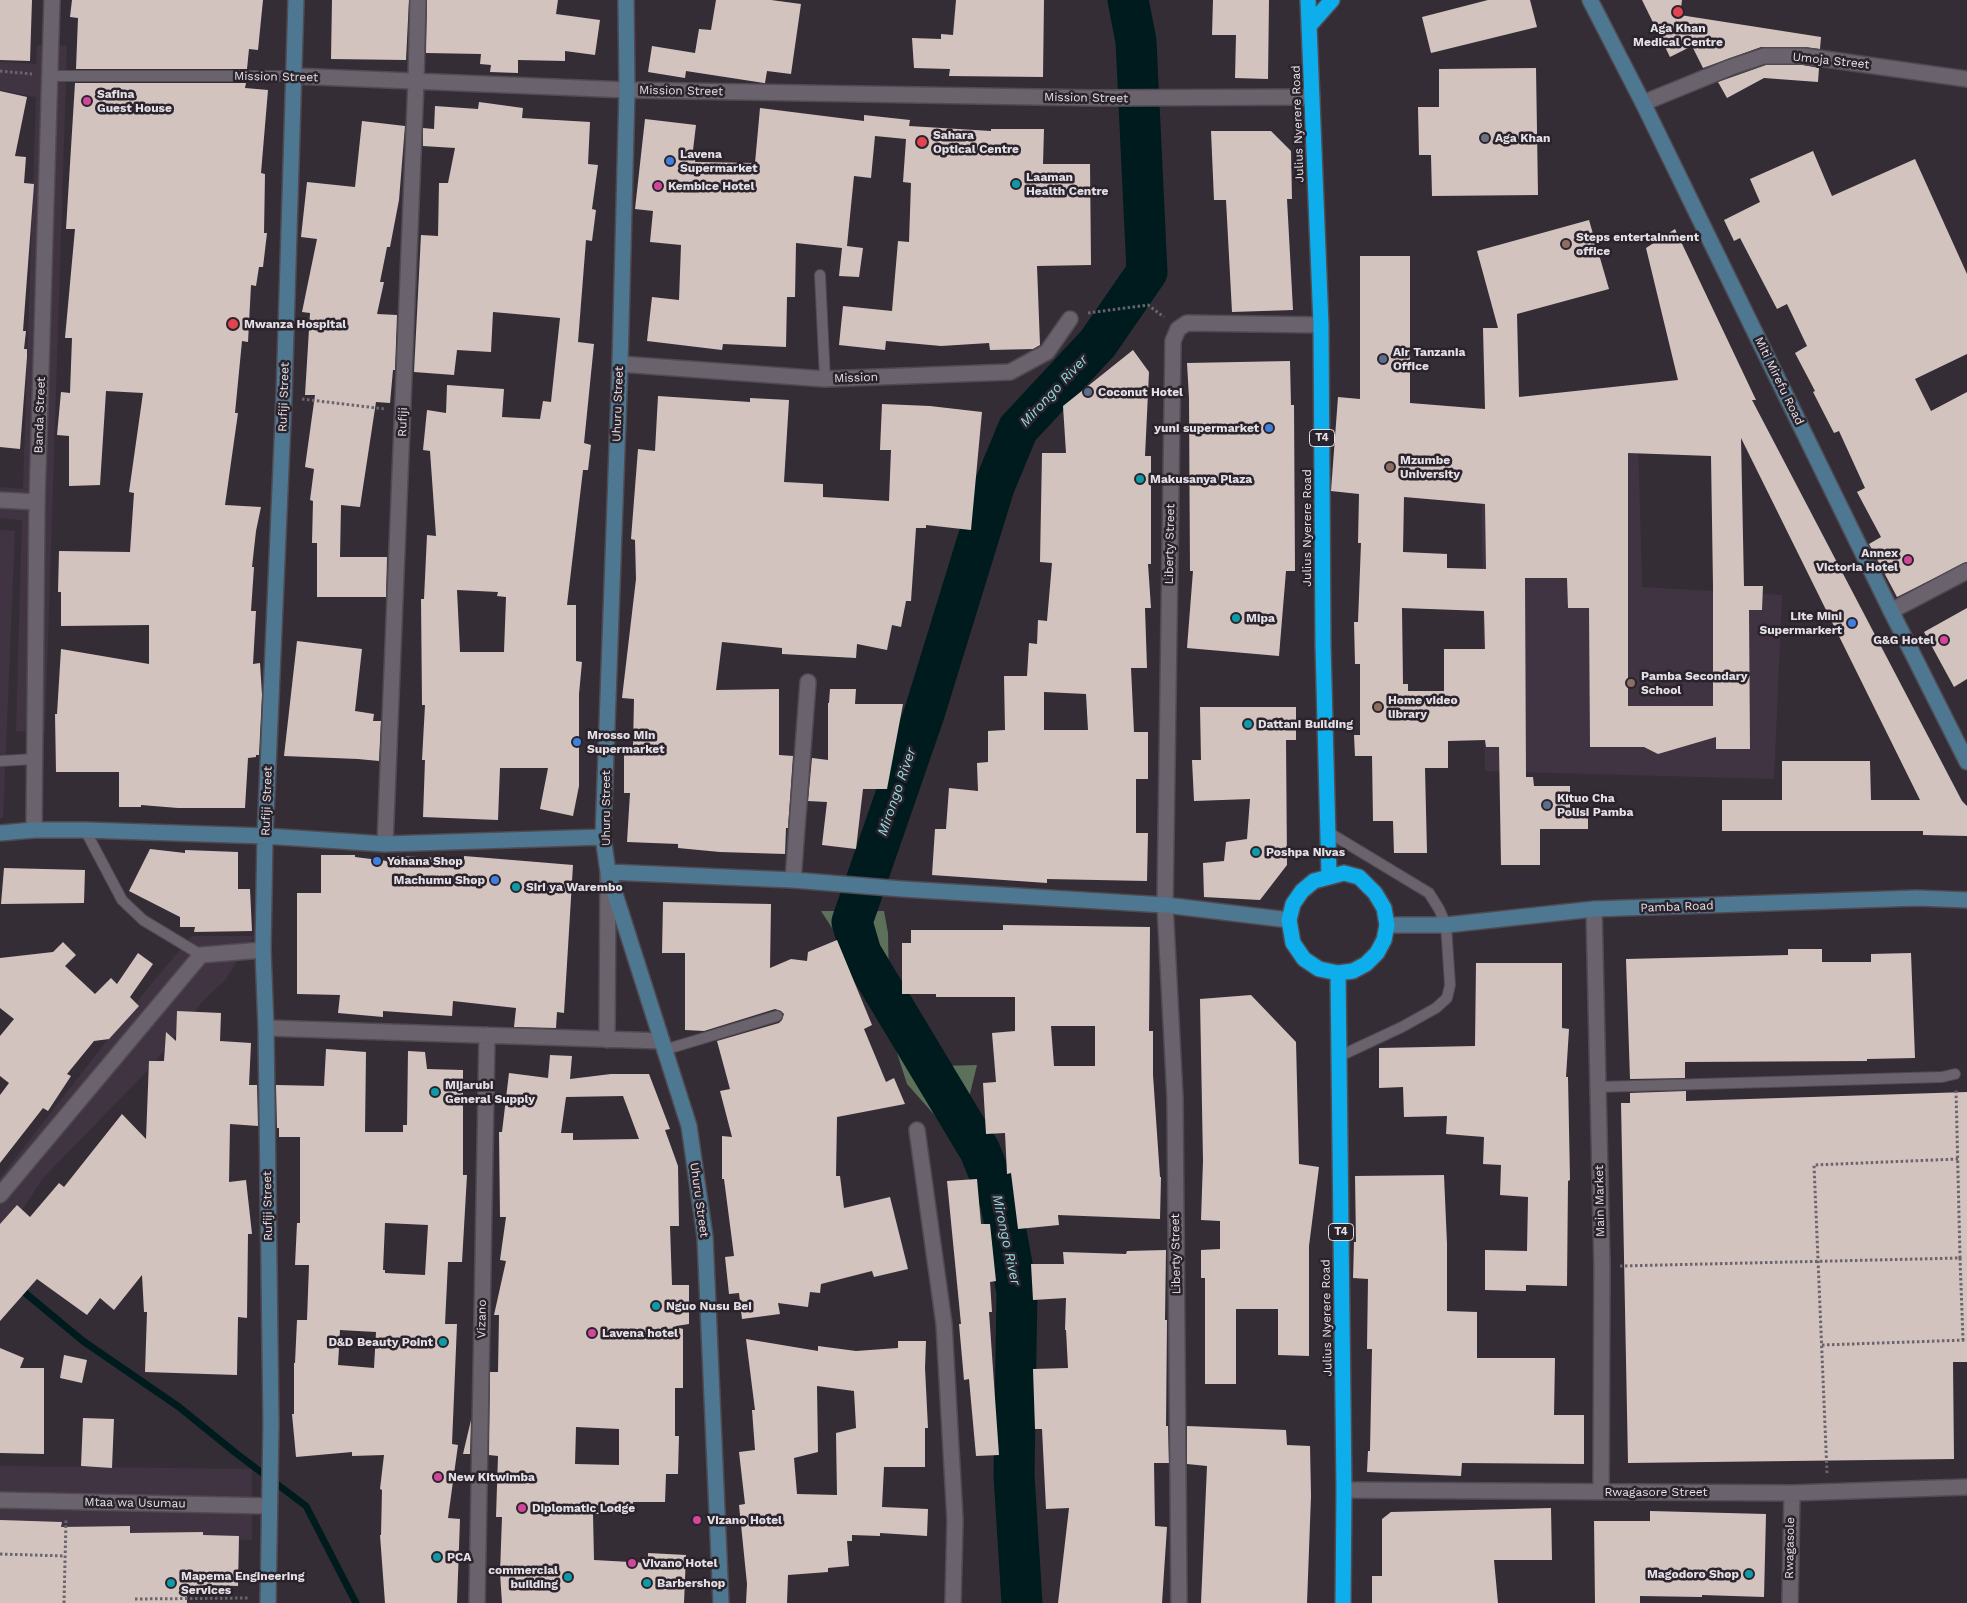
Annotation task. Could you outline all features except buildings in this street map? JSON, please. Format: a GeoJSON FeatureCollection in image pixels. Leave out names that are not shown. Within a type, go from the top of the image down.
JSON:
{"type":"FeatureCollection","features":[{"type":"Feature","properties":{"kind":"highway","name":"Julius Nyerere Road"},"geometry":{"type":"LineString","coordinates":[[1308,0],[1321,325],[1323,645],[1330,876]]}},
{"type":"Feature","properties":{"kind":"highway"},"geometry":{"type":"LineString","coordinates":[[1309,26],[1332,0]]}},
{"type":"Feature","properties":{"kind":"highway"},"geometry":{"type":"LineString","coordinates":[[1344,873],[1359,877],[1375,893],[1384,908],[1387,925],[1384,940],[1377,953],[1366,964],[1353,970],[1338,973],[1320,969],[1304,958],[1293,943],[1289,920],[1293,904],[1302,891],[1314,881],[1344,873]]}},
{"type":"Feature","properties":{"kind":"highway","name":"Julius Nyerere Road"},"geometry":{"type":"LineString","coordinates":[[1338,973],[1344,1603]]}},
{"type":"Feature","properties":{"kind":"street","name":"Banda Street"},"geometry":{"type":"LineString","coordinates":[[34,830],[37,502],[52,0]]}},
{"type":"Feature","properties":{"kind":"street","name":"Rufiji Street"},"geometry":{"type":"LineString","coordinates":[[268,1600],[271,1424],[266,1028],[263,950],[265,836],[284,397],[296,0]]}},
{"type":"Feature","properties":{"kind":"street","name":"Rufiji"},"geometry":{"type":"LineString","coordinates":[[385,844],[418,0]]}},
{"type":"Feature","properties":{"kind":"street","name":"Uhuru Street"},"geometry":{"type":"LineString","coordinates":[[626,0],[627,90],[620,364],[603,837],[608,872],[689,1126],[704,1237],[721,1603]]}},
{"type":"Feature","properties":{"kind":"street","name":"Miti Mirefu Road"},"geometry":{"type":"LineString","coordinates":[[1590,0],[1643,103],[1891,611],[1967,762]]}},
{"type":"Feature","properties":{"kind":"street","name":"Umoja Street"},"geometry":{"type":"LineString","coordinates":[[1643,103],[1731,67],[1764,56],[1804,56],[1967,79]]}},
{"type":"Feature","properties":{"kind":"street","name":"Mission Street"},"geometry":{"type":"LineString","coordinates":[[293,76],[627,90],[1180,99],[1312,98]]}},
{"type":"Feature","properties":{"kind":"street","name":"Mission"},"geometry":{"type":"LineString","coordinates":[[620,364],[825,379],[1010,372],[1047,352],[1070,319]]}},
{"type":"Feature","properties":{"kind":"street","name":"Liberty Street"},"geometry":{"type":"LineString","coordinates":[[1179,1603],[1175,1098],[1165,905],[1173,340],[1178,329],[1187,323],[1321,325]]}},
{"type":"Feature","properties":{"kind":"street"},"geometry":{"type":"LineString","coordinates":[[0,500],[37,502]]}},
{"type":"Feature","properties":{"kind":"street"},"geometry":{"type":"LineString","coordinates":[[1891,611],[1967,571]]}},
{"type":"Feature","properties":{"kind":"street"},"geometry":{"type":"LineString","coordinates":[[793,880],[808,682]]}},
{"type":"Feature","properties":{"kind":"street"},"geometry":{"type":"LineString","coordinates":[[0,833],[34,830],[85,830],[265,836],[385,844],[603,837]]}},
{"type":"Feature","properties":{"kind":"street"},"geometry":{"type":"LineString","coordinates":[[607,1040],[608,872],[793,880],[902,889],[1165,905],[1289,920]]}},
{"type":"Feature","properties":{"kind":"street","name":"Pamba Road"},"geometry":{"type":"LineString","coordinates":[[1387,925],[1446,925],[1594,909],[1916,898],[1967,900]]}},
{"type":"Feature","properties":{"kind":"street","name":"Main Market"},"geometry":{"type":"LineString","coordinates":[[1594,909],[1602,1266],[1600,1492]]}},
{"type":"Feature","properties":{"kind":"street"},"geometry":{"type":"LineString","coordinates":[[0,1195],[201,955],[263,950]]}},
{"type":"Feature","properties":{"kind":"street"},"geometry":{"type":"LineString","coordinates":[[266,1028],[607,1040],[663,1046]]}},
{"type":"Feature","properties":{"kind":"street","name":"Vizano"},"geometry":{"type":"LineString","coordinates":[[477,1603],[487,1035]]}},
{"type":"Feature","properties":{"kind":"street"},"geometry":{"type":"LineString","coordinates":[[917,1130],[944,1324],[954,1520],[953,1603]]}},
{"type":"Feature","properties":{"kind":"street","name":"Rwagasore Street"},"geometry":{"type":"LineString","coordinates":[[1344,1490],[1792,1493],[1967,1487]]}},
{"type":"Feature","properties":{"kind":"street","name":"Rwagasole"},"geometry":{"type":"LineString","coordinates":[[1790,1603],[1792,1493]]}},
{"type":"Feature","properties":{"kind":"street","name":"Mtaa wa Usumau"},"geometry":{"type":"LineString","coordinates":[[0,1500],[270,1501]]}},
{"type":"Feature","properties":{"kind":"lane","name":"Mission Street"},"geometry":{"type":"LineString","coordinates":[[50,76],[293,76]]}},
{"type":"Feature","properties":{"kind":"lane"},"geometry":{"type":"LineString","coordinates":[[820,275],[825,379]]}},
{"type":"Feature","properties":{"kind":"lane"},"geometry":{"type":"LineString","coordinates":[[0,761],[34,759]]}},
{"type":"Feature","properties":{"kind":"lane"},"geometry":{"type":"LineString","coordinates":[[85,830],[122,900],[143,920],[201,955]]}},
{"type":"Feature","properties":{"kind":"lane"},"geometry":{"type":"LineString","coordinates":[[1328,832],[1429,893],[1446,925],[1450,985],[1447,998],[1436,1008],[1402,1027],[1340,1056]]}},
{"type":"Feature","properties":{"kind":"lane"},"geometry":{"type":"LineString","coordinates":[[663,1046],[777,1016]]}},
{"type":"Feature","properties":{"kind":"lane"},"geometry":{"type":"LineString","coordinates":[[1598,1087],[1942,1077],[1956,1074]]}},
{"type":"Feature","properties":{"kind":"path"},"geometry":{"type":"LineString","coordinates":[[0,70],[50,76]]}},
{"type":"Feature","properties":{"kind":"path"},"geometry":{"type":"LineString","coordinates":[[1096,311],[1148,305]]}},
{"type":"Feature","properties":{"kind":"path"},"geometry":{"type":"LineString","coordinates":[[284,397],[403,411]]}},
{"type":"Feature","properties":{"kind":"path"},"geometry":{"type":"LineString","coordinates":[[1822,1345],[1965,1340],[1960,1258],[1956,1074]]}},
{"type":"Feature","properties":{"kind":"path"},"geometry":{"type":"LineString","coordinates":[[1828,1491],[1814,1166],[1958,1159]]}},
{"type":"Feature","properties":{"kind":"path"},"geometry":{"type":"LineString","coordinates":[[1602,1266],[1960,1258]]}},
{"type":"Feature","properties":{"kind":"path"},"geometry":{"type":"LineString","coordinates":[[64,1603],[67,1501]]}},
{"type":"Feature","properties":{"kind":"path"},"geometry":{"type":"LineString","coordinates":[[0,1554],[65,1556]]}},
{"type":"Feature","properties":{"kind":"path"},"geometry":{"type":"LineString","coordinates":[[135,1599],[268,1600]]}},
{"type":"Feature","properties":{"kind":"shaded area"},"geometry":{"type":"Polygon","coordinates":[[[37,45],[67,46],[45,733],[16,731],[22,520],[0,518],[0,487],[23,489],[36,97],[0,90],[0,62],[36,64],[37,45]]]}},
{"type":"Feature","properties":{"kind":"shaded area","name":"Pamba Secondary School"},"geometry":{"type":"Polygon","coordinates":[[[1638,438],[1642,587],[1782,595],[1774,779],[1485,771],[1481,444],[1638,438]]]}},
{"type":"Feature","properties":{"kind":"shaded area"},"geometry":{"type":"Polygon","coordinates":[[[0,530],[15,531],[3,817],[0,818],[0,530]]]}},
{"type":"Feature","properties":{"kind":"shaded area"},"geometry":{"type":"Polygon","coordinates":[[[192,936],[254,936],[225,980],[203,1001],[149,1069],[43,1178],[0,1244],[0,1178],[148,988],[192,936]]]}},
{"type":"Feature","properties":{"kind":"shaded area"},"geometry":{"type":"Polygon","coordinates":[[[0,1466],[252,1469],[252,1540],[135,1537],[0,1603],[0,1466]]]}},
{"type":"Feature","properties":{"kind":"green space"},"geometry":{"type":"Polygon","coordinates":[[[821,911],[884,911],[888,933],[889,984],[918,1019],[943,1066],[977,1065],[966,1110],[985,1145],[998,1146],[993,1167],[964,1161],[962,1146],[907,1084],[889,1028],[851,957],[821,911]]]}},
{"type":"Feature","properties":{"kind":"waterway","name":"Mirongo River"},"geometry":{"type":"LineString","coordinates":[[1022,1603],[1014,1475],[1017,1292],[1001,1204],[980,1151],[861,953],[852,922],[925,711],[994,487],[1018,429],[1098,343],[1147,272],[1136,41],[1128,0]]}},
{"type":"Feature","properties":{"kind":"waterway"},"geometry":{"type":"LineString","coordinates":[[18,1287],[83,1341],[179,1407],[306,1506],[356,1603]]}},
{"type":"Feature","properties":{"kind":"place","name":"Aga Khan Medical Centre"},"geometry":{"type":"Point","coordinates":[1678,12]}},
{"type":"Feature","properties":{"kind":"place","name":"Safina Guest House"},"geometry":{"type":"Point","coordinates":[87,101]}},
{"type":"Feature","properties":{"kind":"place","name":"Aga Khan"},"geometry":{"type":"Point","coordinates":[1485,138]}},
{"type":"Feature","properties":{"kind":"place","name":"Sahara Optical Centre"},"geometry":{"type":"Point","coordinates":[922,142]}},
{"type":"Feature","properties":{"kind":"place","name":"Lavena Supermarket"},"geometry":{"type":"Point","coordinates":[670,161]}},
{"type":"Feature","properties":{"kind":"place","name":"Laaman Health Centre"},"geometry":{"type":"Point","coordinates":[1016,184]}},
{"type":"Feature","properties":{"kind":"place","name":"Kembice Hotel"},"geometry":{"type":"Point","coordinates":[658,186]}},
{"type":"Feature","properties":{"kind":"place","name":"Steps entertainment office"},"geometry":{"type":"Point","coordinates":[1566,244]}},
{"type":"Feature","properties":{"kind":"place","name":"Mwanza Hospital"},"geometry":{"type":"Point","coordinates":[233,324]}},
{"type":"Feature","properties":{"kind":"place","name":"Air Tanzania Office"},"geometry":{"type":"Point","coordinates":[1383,359]}},
{"type":"Feature","properties":{"kind":"place","name":"Coconut Hotel"},"geometry":{"type":"Point","coordinates":[1088,392]}},
{"type":"Feature","properties":{"kind":"place","name":"yuni supermarket"},"geometry":{"type":"Point","coordinates":[1269,428]}},
{"type":"Feature","properties":{"kind":"place","name":"Mzumbe University"},"geometry":{"type":"Point","coordinates":[1390,467]}},
{"type":"Feature","properties":{"kind":"place","name":"Makusanya Plaza"},"geometry":{"type":"Point","coordinates":[1140,479]}},
{"type":"Feature","properties":{"kind":"place","name":"Annex Victoria Hotel"},"geometry":{"type":"Point","coordinates":[1908,560]}},
{"type":"Feature","properties":{"kind":"place","name":"Mipa"},"geometry":{"type":"Point","coordinates":[1236,618]}},
{"type":"Feature","properties":{"kind":"place","name":"Lite Mini Supermarkert"},"geometry":{"type":"Point","coordinates":[1852,623]}},
{"type":"Feature","properties":{"kind":"place","name":"G&G Hotel"},"geometry":{"type":"Point","coordinates":[1944,640]}},
{"type":"Feature","properties":{"kind":"place","name":"Pamba Secondary School"},"geometry":{"type":"Point","coordinates":[1631,683]}},
{"type":"Feature","properties":{"kind":"place","name":"Home video library"},"geometry":{"type":"Point","coordinates":[1378,707]}},
{"type":"Feature","properties":{"kind":"place","name":"Dattani Building"},"geometry":{"type":"Point","coordinates":[1248,724]}},
{"type":"Feature","properties":{"kind":"place","name":"Mrosso Min Supermarket"},"geometry":{"type":"Point","coordinates":[577,742]}},
{"type":"Feature","properties":{"kind":"place","name":"Kituo Cha Polisi Pamba"},"geometry":{"type":"Point","coordinates":[1547,805]}},
{"type":"Feature","properties":{"kind":"place","name":"Poshpa Nivas"},"geometry":{"type":"Point","coordinates":[1256,852]}},
{"type":"Feature","properties":{"kind":"place","name":"Yohana Shop"},"geometry":{"type":"Point","coordinates":[377,861]}},
{"type":"Feature","properties":{"kind":"place","name":"Machumu Shop"},"geometry":{"type":"Point","coordinates":[495,880]}},
{"type":"Feature","properties":{"kind":"place","name":"Siri ya Warembo"},"geometry":{"type":"Point","coordinates":[516,887]}},
{"type":"Feature","properties":{"kind":"place","name":"Mijarubi General Supply"},"geometry":{"type":"Point","coordinates":[435,1092]}},
{"type":"Feature","properties":{"kind":"place","name":"Nguo Nusu Bei"},"geometry":{"type":"Point","coordinates":[656,1306]}},
{"type":"Feature","properties":{"kind":"place","name":"Lavena hotel"},"geometry":{"type":"Point","coordinates":[592,1333]}},
{"type":"Feature","properties":{"kind":"place","name":"D&D Beauty Point"},"geometry":{"type":"Point","coordinates":[443,1342]}},
{"type":"Feature","properties":{"kind":"place","name":"New Kitwimba"},"geometry":{"type":"Point","coordinates":[438,1477]}},
{"type":"Feature","properties":{"kind":"place","name":"Diplomatic Lodge"},"geometry":{"type":"Point","coordinates":[522,1508]}},
{"type":"Feature","properties":{"kind":"place","name":"Vizano Hotel"},"geometry":{"type":"Point","coordinates":[697,1520]}},
{"type":"Feature","properties":{"kind":"place","name":"PCA"},"geometry":{"type":"Point","coordinates":[437,1557]}},
{"type":"Feature","properties":{"kind":"place","name":"Vivano Hotel"},"geometry":{"type":"Point","coordinates":[632,1563]}},
{"type":"Feature","properties":{"kind":"place","name":"Magodoro Shop"},"geometry":{"type":"Point","coordinates":[1749,1574]}},
{"type":"Feature","properties":{"kind":"place","name":"commercial building"},"geometry":{"type":"Point","coordinates":[568,1577]}},
{"type":"Feature","properties":{"kind":"place","name":"Mapema Engineering Services"},"geometry":{"type":"Point","coordinates":[171,1583]}},
{"type":"Feature","properties":{"kind":"place","name":"Barbershop"},"geometry":{"type":"Point","coordinates":[647,1583]}}]}
